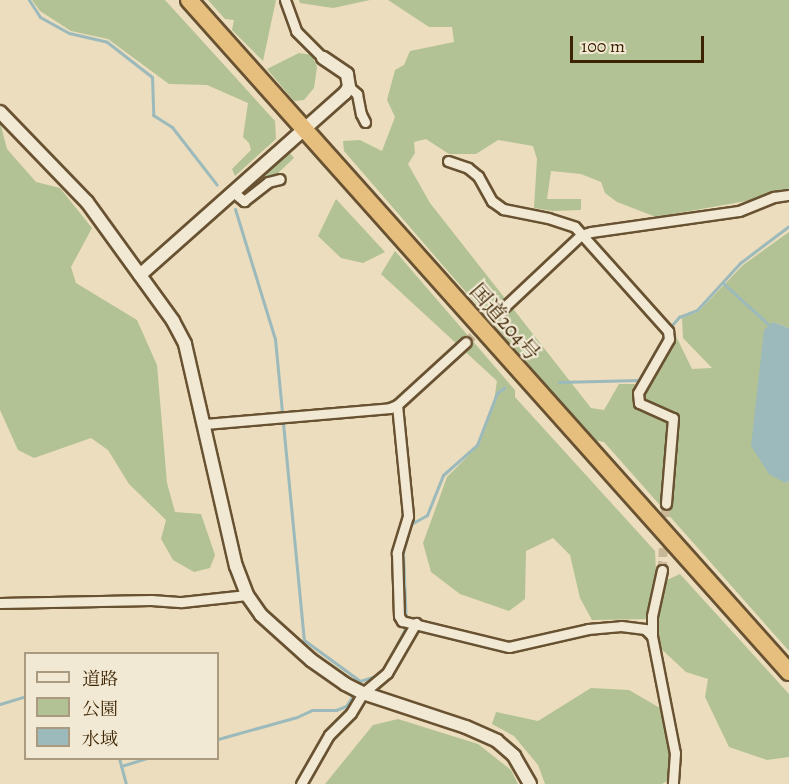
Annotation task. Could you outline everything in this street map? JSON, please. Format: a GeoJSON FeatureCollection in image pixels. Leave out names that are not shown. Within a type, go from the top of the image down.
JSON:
{"type":"FeatureCollection","features":[{"type":"Feature","properties":{"kind":"highway","name":"国道204号"},"geometry":{"type":"LineString","coordinates":[[189,0],[789,672]]}},
{"type":"Feature","properties":{"kind":"street"},"geometry":{"type":"LineString","coordinates":[[285,0],[296,31],[323,58],[346,74],[349,87],[357,94],[365,122]]}},
{"type":"Feature","properties":{"kind":"street"},"geometry":{"type":"LineString","coordinates":[[140,275],[349,87]]}},
{"type":"Feature","properties":{"kind":"street"},"geometry":{"type":"LineString","coordinates":[[0,112],[87,202],[140,275],[185,344],[236,566],[247,596],[283,637],[311,660],[363,693],[466,727],[497,741],[514,756],[530,784]]}},
{"type":"Feature","properties":{"kind":"street"},"geometry":{"type":"LineString","coordinates":[[448,160],[468,168],[478,176],[492,201],[503,209],[548,218],[575,227],[668,331],[669,339],[638,393],[639,403],[673,418],[666,504]]}},
{"type":"Feature","properties":{"kind":"street"},"geometry":{"type":"LineString","coordinates":[[232,191],[244,201],[268,182],[280,179]]}},
{"type":"Feature","properties":{"kind":"street"},"geometry":{"type":"LineString","coordinates":[[499,312],[581,236],[591,232],[739,211],[774,197],[789,195]]}},
{"type":"Feature","properties":{"kind":"street"},"geometry":{"type":"LineString","coordinates":[[205,424],[396,405],[466,342]]}},
{"type":"Feature","properties":{"kind":"street"},"geometry":{"type":"LineString","coordinates":[[396,405],[408,516],[397,553],[399,616],[409,622],[509,647],[588,630],[621,626],[645,629],[652,636]]}},
{"type":"Feature","properties":{"kind":"street"},"geometry":{"type":"LineString","coordinates":[[662,570],[652,616],[652,636],[675,753],[673,784]]}},
{"type":"Feature","properties":{"kind":"street"},"geometry":{"type":"LineString","coordinates":[[0,603],[151,600],[182,602],[247,596]]}},
{"type":"Feature","properties":{"kind":"street"},"geometry":{"type":"LineString","coordinates":[[301,784],[329,735],[351,712],[363,693],[387,673],[409,622]]}},
{"type":"Feature","properties":{"kind":"green space"},"geometry":{"type":"Polygon","coordinates":[[[32,0],[165,0],[275,121],[276,139],[235,176],[232,169],[251,150],[249,143],[243,137],[248,103],[207,85],[169,84],[108,39],[71,31],[40,11],[32,0]]]}},
{"type":"Feature","properties":{"kind":"green space"},"geometry":{"type":"Polygon","coordinates":[[[208,0],[276,0],[263,61],[232,30],[234,20],[225,19],[208,0]]]}},
{"type":"Feature","properties":{"kind":"green space"},"geometry":{"type":"Polygon","coordinates":[[[299,0],[370,0],[333,8],[300,3],[299,0]]]}},
{"type":"Feature","properties":{"kind":"green space"},"geometry":{"type":"Polygon","coordinates":[[[388,0],[789,0],[789,189],[746,201],[656,217],[617,202],[605,193],[601,182],[581,174],[551,171],[547,199],[581,199],[581,210],[553,211],[534,208],[537,159],[533,146],[498,140],[476,154],[449,154],[426,139],[414,142],[415,153],[408,164],[430,203],[591,408],[604,410],[619,384],[635,384],[633,395],[640,407],[655,415],[661,407],[647,402],[642,390],[676,336],[692,369],[712,368],[683,338],[682,318],[698,312],[743,265],[789,232],[789,328],[773,322],[785,483],[789,481],[789,651],[604,442],[594,440],[344,151],[343,141],[360,140],[382,151],[395,117],[387,100],[395,70],[404,65],[410,51],[454,42],[452,27],[429,27],[388,0]]]}},
{"type":"Feature","properties":{"kind":"green space"},"geometry":{"type":"Polygon","coordinates":[[[299,53],[312,55],[317,67],[314,88],[304,100],[294,101],[267,69],[299,53]]]}},
{"type":"Feature","properties":{"kind":"green space"},"geometry":{"type":"Polygon","coordinates":[[[0,122],[7,149],[36,182],[60,188],[92,228],[71,267],[76,283],[137,320],[157,365],[167,483],[175,512],[201,514],[215,555],[210,568],[194,572],[173,560],[161,539],[166,520],[129,484],[108,450],[91,438],[34,458],[18,450],[0,410],[0,122]]]}},
{"type":"Feature","properties":{"kind":"green space"},"geometry":{"type":"Polygon","coordinates":[[[288,151],[294,158],[276,175],[242,191],[288,151]]]}},
{"type":"Feature","properties":{"kind":"green space"},"geometry":{"type":"Polygon","coordinates":[[[336,199],[385,252],[363,263],[341,258],[318,236],[336,199]]]}},
{"type":"Feature","properties":{"kind":"green space"},"geometry":{"type":"Polygon","coordinates":[[[395,251],[515,390],[515,397],[655,551],[656,571],[667,580],[680,574],[789,694],[789,757],[767,760],[729,747],[705,697],[708,679],[686,672],[657,645],[653,619],[592,620],[580,598],[570,555],[553,538],[526,551],[525,599],[509,611],[460,594],[431,572],[423,543],[447,477],[479,445],[494,401],[497,381],[381,274],[395,251]]]}},
{"type":"Feature","properties":{"kind":"green space"},"geometry":{"type":"Polygon","coordinates":[[[591,688],[629,690],[660,708],[672,754],[669,780],[662,784],[545,784],[538,765],[514,736],[492,724],[496,712],[538,721],[591,688]]]}},
{"type":"Feature","properties":{"kind":"green space"},"geometry":{"type":"Polygon","coordinates":[[[398,719],[478,744],[511,770],[518,784],[325,784],[373,725],[398,719]]]}},
{"type":"Feature","properties":{"kind":"water"},"geometry":{"type":"Polygon","coordinates":[[[773,322],[789,328],[789,481],[785,483],[769,474],[751,446],[764,330],[773,322]]]}},
{"type":"Feature","properties":{"kind":"waterway"},"geometry":{"type":"LineString","coordinates":[[29,0],[40,17],[69,33],[107,42],[152,77],[153,115],[172,127],[217,185]]}},
{"type":"Feature","properties":{"kind":"waterway"},"geometry":{"type":"LineString","coordinates":[[235,209],[275,339],[282,412]]}},
{"type":"Feature","properties":{"kind":"waterway"},"geometry":{"type":"LineString","coordinates":[[672,325],[679,317],[697,310],[740,263],[789,226]]}},
{"type":"Feature","properties":{"kind":"waterway"},"geometry":{"type":"LineString","coordinates":[[723,283],[768,324]]}},
{"type":"Feature","properties":{"kind":"waterway"},"geometry":{"type":"LineString","coordinates":[[559,382],[639,380],[663,338]]}},
{"type":"Feature","properties":{"kind":"waterway"},"geometry":{"type":"LineString","coordinates":[[385,668],[406,627],[403,552],[411,524],[427,515],[443,475],[477,445],[497,393],[504,388]]}},
{"type":"Feature","properties":{"kind":"waterway"},"geometry":{"type":"LineString","coordinates":[[283,423],[304,640],[360,681],[379,675]]}},
{"type":"Feature","properties":{"kind":"waterway"},"geometry":{"type":"LineString","coordinates":[[0,704],[24,697]]}},
{"type":"Feature","properties":{"kind":"waterway"},"geometry":{"type":"LineString","coordinates":[[219,739],[297,717],[312,710],[336,710],[346,706],[352,697]]}},
{"type":"Feature","properties":{"kind":"waterway"},"geometry":{"type":"LineString","coordinates":[[120,760],[126,784]]}},
{"type":"Feature","properties":{"kind":"waterway"},"geometry":{"type":"LineString","coordinates":[[121,766],[140,760]]}},
{"type":"Feature","properties":{"kind":"tunnel"},"geometry":{"type":"LineString","coordinates":[[466,342],[499,312]]}},
{"type":"Feature","properties":{"kind":"tunnel"},"geometry":{"type":"LineString","coordinates":[[662,570],[666,504]]}}]}
